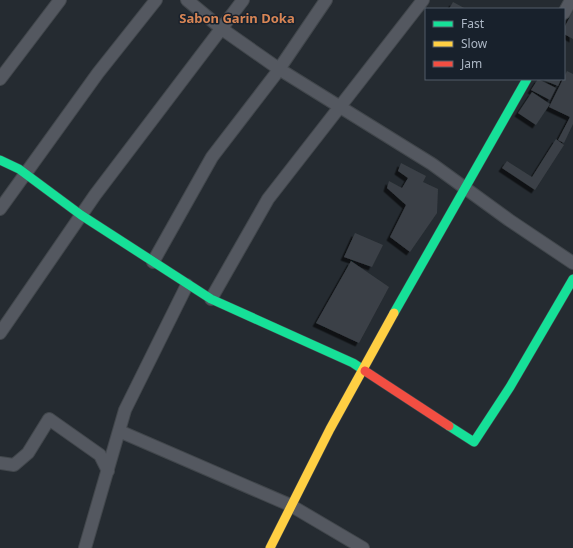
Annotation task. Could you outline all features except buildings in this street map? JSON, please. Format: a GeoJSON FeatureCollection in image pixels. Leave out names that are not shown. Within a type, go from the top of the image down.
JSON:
{"type":"FeatureCollection","features":[{"type":"Feature","properties":{"kind":"street"},"geometry":{"type":"LineString","coordinates":[[0,79],[60,0]]}},
{"type":"Feature","properties":{"kind":"street"},"geometry":{"type":"LineString","coordinates":[[0,209],[98,73],[156,0]]}},
{"type":"Feature","properties":{"kind":"street"},"geometry":{"type":"LineString","coordinates":[[187,0],[222,29],[279,69],[432,164],[573,264]]}},
{"type":"Feature","properties":{"kind":"street"},"geometry":{"type":"LineString","coordinates":[[0,333],[81,216],[244,0]]}},
{"type":"Feature","properties":{"kind":"street"},"geometry":{"type":"LineString","coordinates":[[154,262],[212,157],[279,69],[326,0]]}},
{"type":"Feature","properties":{"kind":"street"},"geometry":{"type":"LineString","coordinates":[[211,299],[268,199],[422,0]]}},
{"type":"Feature","properties":{"kind":"street"},"geometry":{"type":"LineString","coordinates":[[565,11],[571,0]]}},
{"type":"Feature","properties":{"kind":"street"},"geometry":{"type":"LineString","coordinates":[[270,548],[290,505],[362,369],[466,189],[526,80]]}},
{"type":"Feature","properties":{"kind":"street"},"geometry":{"type":"LineString","coordinates":[[0,160],[26,174],[81,216],[154,262],[187,285],[211,299],[353,363],[474,442],[510,387],[573,279]]}},
{"type":"Feature","properties":{"kind":"street"},"geometry":{"type":"LineString","coordinates":[[85,548],[125,410],[187,285]]}},
{"type":"Feature","properties":{"kind":"street"},"geometry":{"type":"LineString","coordinates":[[0,463],[14,465],[28,453],[49,419],[100,455],[108,471]]}},
{"type":"Feature","properties":{"kind":"street"},"geometry":{"type":"LineString","coordinates":[[119,431],[290,505],[363,548]]}},
{"type":"Feature","properties":{"kind":"traffic: fast"},"geometry":{"type":"LineString","coordinates":[[394,313],[526,80]]}},
{"type":"Feature","properties":{"kind":"traffic: fast"},"geometry":{"type":"LineString","coordinates":[[0,160],[19,169],[81,215],[211,299],[353,363],[365,371]]}},
{"type":"Feature","properties":{"kind":"traffic: fast"},"geometry":{"type":"LineString","coordinates":[[449,426],[474,442],[510,387],[573,279]]}},
{"type":"Feature","properties":{"kind":"traffic: slow"},"geometry":{"type":"LineString","coordinates":[[270,548],[330,429],[394,313]]}},
{"type":"Feature","properties":{"kind":"traffic: jam"},"geometry":{"type":"LineString","coordinates":[[365,371],[449,426]]}},
{"type":"Feature","properties":{"kind":"district","name":"Sabon Garin Doka"},"geometry":{"type":"Point","coordinates":[237,18]}}]}
